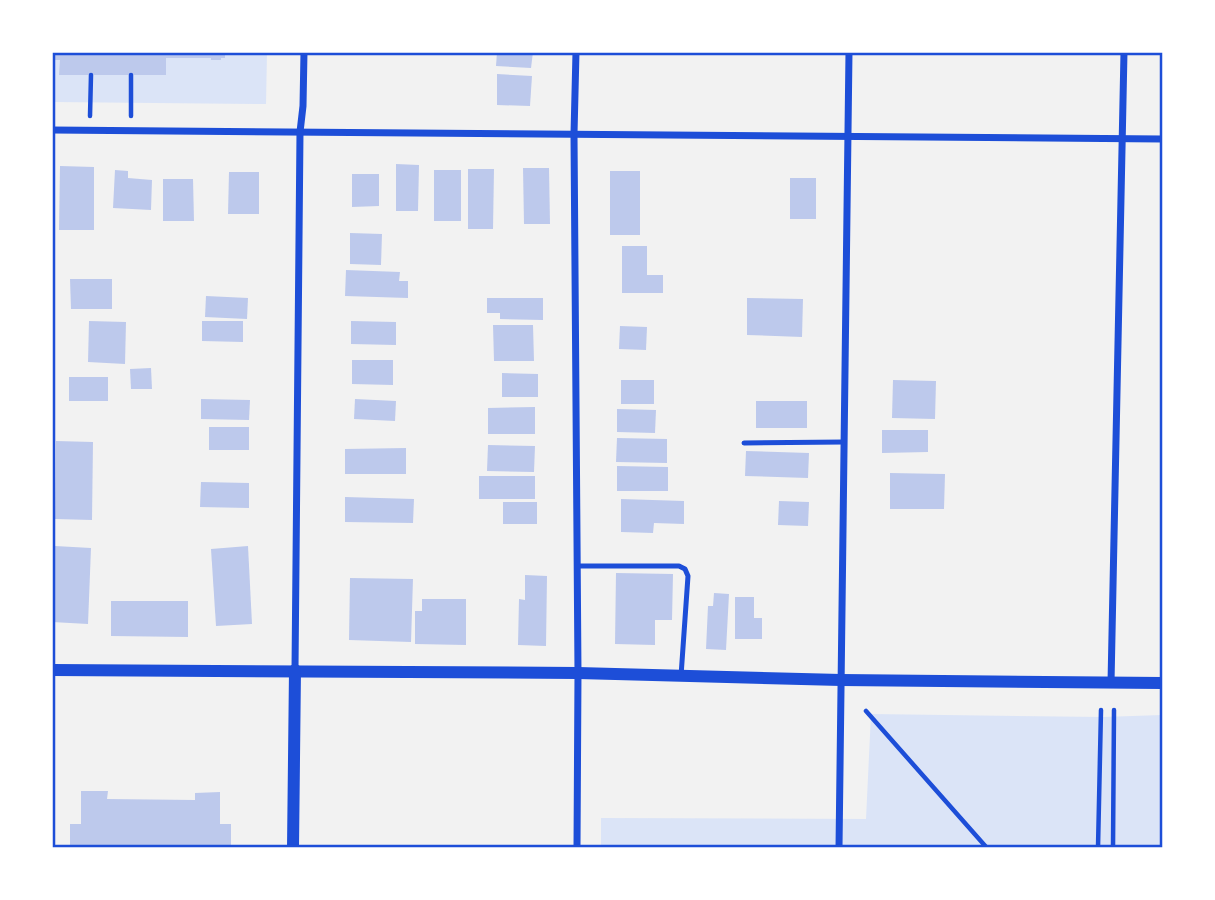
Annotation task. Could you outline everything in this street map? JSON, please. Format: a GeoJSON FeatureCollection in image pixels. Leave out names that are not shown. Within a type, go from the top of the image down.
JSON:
{"type":"FeatureCollection","features":[{"type":"Feature","properties":{"kind":"street"},"geometry":{"type":"LineString","coordinates":[[293,848],[300,132],[304,52]]}},
{"type":"Feature","properties":{"kind":"street"},"geometry":{"type":"LineString","coordinates":[[576,52],[574,134],[578,566],[577,848]]}},
{"type":"Feature","properties":{"kind":"street"},"geometry":{"type":"LineString","coordinates":[[839,848],[849,52]]}},
{"type":"Feature","properties":{"kind":"street"},"geometry":{"type":"LineString","coordinates":[[1111,684],[1124,52]]}},
{"type":"Feature","properties":{"kind":"street"},"geometry":{"type":"LineString","coordinates":[[52,130],[1163,139]]}},
{"type":"Feature","properties":{"kind":"street"},"geometry":{"type":"LineString","coordinates":[[52,670],[578,673],[841,680],[1163,683]]}},
{"type":"Feature","properties":{"kind":"lane"},"geometry":{"type":"LineString","coordinates":[[744,443],[844,442]]}},
{"type":"Feature","properties":{"kind":"lane"},"geometry":{"type":"LineString","coordinates":[[578,566],[678,566],[685,569],[688,576],[681,676]]}},
{"type":"Feature","properties":{"kind":"path"},"geometry":{"type":"LineString","coordinates":[[90,130],[91,75]]}},
{"type":"Feature","properties":{"kind":"path"},"geometry":{"type":"LineString","coordinates":[[131,75],[131,129]]}},
{"type":"Feature","properties":{"kind":"path"},"geometry":{"type":"LineString","coordinates":[[866,710],[986,848]]}},
{"type":"Feature","properties":{"kind":"path"},"geometry":{"type":"LineString","coordinates":[[1098,848],[1101,710]]}},
{"type":"Feature","properties":{"kind":"path"},"geometry":{"type":"LineString","coordinates":[[1113,848],[1114,710]]}},
{"type":"Feature","properties":{"kind":"shaded area"},"geometry":{"type":"Polygon","coordinates":[[[53,53],[267,53],[266,104],[53,102],[53,53]]]}},
{"type":"Feature","properties":{"kind":"shaded area"},"geometry":{"type":"Polygon","coordinates":[[[871,714],[1103,717],[1162,715],[1162,847],[601,848],[601,818],[866,819],[871,714]]]}},
{"type":"Feature","properties":{"kind":"building"},"geometry":{"type":"Polygon","coordinates":[[[52,52],[225,52],[225,58],[166,58],[166,75],[59,75],[60,60],[52,60],[52,52]]]}},
{"type":"Feature","properties":{"kind":"building"},"geometry":{"type":"Polygon","coordinates":[[[497,52],[533,52],[531,68],[496,66],[497,52]]]}},
{"type":"Feature","properties":{"kind":"building"},"geometry":{"type":"Polygon","coordinates":[[[497,74],[532,76],[530,106],[497,105],[497,74]]]}},
{"type":"Feature","properties":{"kind":"building"},"geometry":{"type":"Polygon","coordinates":[[[396,164],[419,165],[418,211],[396,211],[396,164]]]}},
{"type":"Feature","properties":{"kind":"building"},"geometry":{"type":"Polygon","coordinates":[[[60,166],[94,167],[94,230],[59,230],[60,166]]]}},
{"type":"Feature","properties":{"kind":"building"},"geometry":{"type":"Polygon","coordinates":[[[523,168],[549,168],[550,224],[524,224],[523,168]]]}},
{"type":"Feature","properties":{"kind":"building"},"geometry":{"type":"Polygon","coordinates":[[[468,169],[494,169],[493,229],[468,229],[468,169]]]}},
{"type":"Feature","properties":{"kind":"building"},"geometry":{"type":"Polygon","coordinates":[[[115,170],[128,171],[128,178],[152,180],[151,210],[113,208],[115,170]]]}},
{"type":"Feature","properties":{"kind":"building"},"geometry":{"type":"Polygon","coordinates":[[[434,170],[461,170],[461,221],[434,221],[434,170]]]}},
{"type":"Feature","properties":{"kind":"building"},"geometry":{"type":"Polygon","coordinates":[[[610,171],[640,171],[640,235],[610,235],[610,171]]]}},
{"type":"Feature","properties":{"kind":"building"},"geometry":{"type":"Polygon","coordinates":[[[229,172],[259,172],[259,214],[228,214],[229,172]]]}},
{"type":"Feature","properties":{"kind":"building"},"geometry":{"type":"Polygon","coordinates":[[[352,174],[379,174],[379,206],[352,207],[352,174]]]}},
{"type":"Feature","properties":{"kind":"building"},"geometry":{"type":"Polygon","coordinates":[[[790,178],[816,178],[816,219],[790,219],[790,178]]]}},
{"type":"Feature","properties":{"kind":"building"},"geometry":{"type":"Polygon","coordinates":[[[163,179],[193,179],[194,221],[163,221],[163,179]]]}},
{"type":"Feature","properties":{"kind":"building"},"geometry":{"type":"Polygon","coordinates":[[[350,233],[382,234],[381,265],[350,264],[350,233]]]}},
{"type":"Feature","properties":{"kind":"building"},"geometry":{"type":"Polygon","coordinates":[[[622,246],[647,246],[647,275],[663,275],[663,293],[622,293],[622,246]]]}},
{"type":"Feature","properties":{"kind":"building"},"geometry":{"type":"Polygon","coordinates":[[[346,270],[400,272],[399,281],[408,281],[408,298],[345,296],[346,270]]]}},
{"type":"Feature","properties":{"kind":"building"},"geometry":{"type":"Polygon","coordinates":[[[70,279],[112,279],[112,309],[71,309],[70,279]]]}},
{"type":"Feature","properties":{"kind":"building"},"geometry":{"type":"Polygon","coordinates":[[[206,296],[248,298],[247,319],[205,317],[206,296]]]}},
{"type":"Feature","properties":{"kind":"building"},"geometry":{"type":"Polygon","coordinates":[[[487,298],[543,298],[543,320],[500,319],[500,313],[487,313],[487,298]]]}},
{"type":"Feature","properties":{"kind":"building"},"geometry":{"type":"Polygon","coordinates":[[[747,298],[803,299],[802,337],[747,335],[747,298]]]}},
{"type":"Feature","properties":{"kind":"building"},"geometry":{"type":"Polygon","coordinates":[[[89,321],[126,322],[125,364],[88,362],[89,321]]]}},
{"type":"Feature","properties":{"kind":"building"},"geometry":{"type":"Polygon","coordinates":[[[202,321],[243,321],[243,342],[202,341],[202,321]]]}},
{"type":"Feature","properties":{"kind":"building"},"geometry":{"type":"Polygon","coordinates":[[[351,321],[396,322],[396,345],[351,344],[351,321]]]}},
{"type":"Feature","properties":{"kind":"building"},"geometry":{"type":"Polygon","coordinates":[[[493,325],[533,325],[534,361],[494,361],[493,325]]]}},
{"type":"Feature","properties":{"kind":"building"},"geometry":{"type":"Polygon","coordinates":[[[620,326],[647,327],[646,350],[619,349],[620,326]]]}},
{"type":"Feature","properties":{"kind":"building"},"geometry":{"type":"Polygon","coordinates":[[[352,360],[393,360],[393,385],[352,384],[352,360]]]}},
{"type":"Feature","properties":{"kind":"building"},"geometry":{"type":"Polygon","coordinates":[[[151,368],[152,389],[131,389],[130,369],[151,368]]]}},
{"type":"Feature","properties":{"kind":"building"},"geometry":{"type":"Polygon","coordinates":[[[502,373],[538,374],[538,397],[502,397],[502,373]]]}},
{"type":"Feature","properties":{"kind":"building"},"geometry":{"type":"Polygon","coordinates":[[[69,377],[108,377],[108,401],[69,401],[69,377]]]}},
{"type":"Feature","properties":{"kind":"building"},"geometry":{"type":"Polygon","coordinates":[[[621,380],[654,380],[654,404],[621,404],[621,380]]]}},
{"type":"Feature","properties":{"kind":"building"},"geometry":{"type":"Polygon","coordinates":[[[893,380],[936,381],[935,419],[892,418],[893,380]]]}},
{"type":"Feature","properties":{"kind":"building"},"geometry":{"type":"Polygon","coordinates":[[[201,399],[250,400],[249,420],[201,419],[201,399]]]}},
{"type":"Feature","properties":{"kind":"building"},"geometry":{"type":"Polygon","coordinates":[[[355,399],[396,401],[395,421],[354,419],[355,399]]]}},
{"type":"Feature","properties":{"kind":"building"},"geometry":{"type":"Polygon","coordinates":[[[756,401],[807,401],[807,428],[756,428],[756,401]]]}},
{"type":"Feature","properties":{"kind":"building"},"geometry":{"type":"Polygon","coordinates":[[[535,407],[535,434],[488,434],[488,408],[535,407]]]}},
{"type":"Feature","properties":{"kind":"building"},"geometry":{"type":"Polygon","coordinates":[[[617,409],[656,410],[655,433],[617,432],[617,409]]]}},
{"type":"Feature","properties":{"kind":"building"},"geometry":{"type":"Polygon","coordinates":[[[209,427],[249,427],[249,450],[209,450],[209,427]]]}},
{"type":"Feature","properties":{"kind":"building"},"geometry":{"type":"Polygon","coordinates":[[[882,430],[928,430],[928,452],[882,453],[882,430]]]}},
{"type":"Feature","properties":{"kind":"building"},"geometry":{"type":"Polygon","coordinates":[[[617,438],[667,439],[667,463],[616,462],[617,438]]]}},
{"type":"Feature","properties":{"kind":"building"},"geometry":{"type":"Polygon","coordinates":[[[56,441],[93,442],[92,520],[55,519],[56,441]]]}},
{"type":"Feature","properties":{"kind":"building"},"geometry":{"type":"Polygon","coordinates":[[[488,445],[535,446],[534,472],[487,471],[488,445]]]}},
{"type":"Feature","properties":{"kind":"building"},"geometry":{"type":"Polygon","coordinates":[[[406,448],[406,474],[345,474],[345,449],[406,448]]]}},
{"type":"Feature","properties":{"kind":"building"},"geometry":{"type":"Polygon","coordinates":[[[746,451],[809,453],[808,478],[745,476],[746,451]]]}},
{"type":"Feature","properties":{"kind":"building"},"geometry":{"type":"Polygon","coordinates":[[[617,466],[668,467],[668,491],[617,491],[617,466]]]}},
{"type":"Feature","properties":{"kind":"building"},"geometry":{"type":"Polygon","coordinates":[[[890,473],[945,474],[944,509],[890,509],[890,473]]]}},
{"type":"Feature","properties":{"kind":"building"},"geometry":{"type":"Polygon","coordinates":[[[479,476],[535,476],[535,499],[479,499],[479,476]]]}},
{"type":"Feature","properties":{"kind":"building"},"geometry":{"type":"Polygon","coordinates":[[[201,482],[249,483],[249,508],[200,507],[201,482]]]}},
{"type":"Feature","properties":{"kind":"building"},"geometry":{"type":"Polygon","coordinates":[[[345,497],[414,499],[413,523],[345,522],[345,497]]]}},
{"type":"Feature","properties":{"kind":"building"},"geometry":{"type":"Polygon","coordinates":[[[621,499],[684,501],[684,524],[654,523],[653,533],[621,532],[621,499]]]}},
{"type":"Feature","properties":{"kind":"building"},"geometry":{"type":"Polygon","coordinates":[[[779,501],[809,502],[808,526],[778,525],[779,501]]]}},
{"type":"Feature","properties":{"kind":"building"},"geometry":{"type":"Polygon","coordinates":[[[503,502],[537,502],[537,524],[503,524],[503,502]]]}},
{"type":"Feature","properties":{"kind":"building"},"geometry":{"type":"Polygon","coordinates":[[[55,546],[91,548],[88,624],[52,622],[55,546]]]}},
{"type":"Feature","properties":{"kind":"building"},"geometry":{"type":"Polygon","coordinates":[[[248,546],[252,624],[216,626],[211,549],[248,546]]]}},
{"type":"Feature","properties":{"kind":"building"},"geometry":{"type":"Polygon","coordinates":[[[616,573],[673,574],[672,620],[655,620],[655,645],[615,644],[616,573]]]}},
{"type":"Feature","properties":{"kind":"building"},"geometry":{"type":"Polygon","coordinates":[[[525,575],[547,576],[546,646],[518,645],[519,599],[525,600],[525,575]]]}},
{"type":"Feature","properties":{"kind":"building"},"geometry":{"type":"Polygon","coordinates":[[[350,578],[413,579],[411,642],[349,640],[350,578]]]}},
{"type":"Feature","properties":{"kind":"building"},"geometry":{"type":"Polygon","coordinates":[[[714,593],[729,594],[726,650],[706,649],[708,606],[713,606],[714,593]]]}},
{"type":"Feature","properties":{"kind":"building"},"geometry":{"type":"Polygon","coordinates":[[[735,597],[754,597],[754,618],[762,618],[762,639],[735,639],[735,597]]]}},
{"type":"Feature","properties":{"kind":"building"},"geometry":{"type":"Polygon","coordinates":[[[422,599],[466,599],[466,645],[415,644],[415,611],[422,611],[422,599]]]}},
{"type":"Feature","properties":{"kind":"building"},"geometry":{"type":"Polygon","coordinates":[[[111,601],[188,601],[188,637],[111,636],[111,601]]]}},
{"type":"Feature","properties":{"kind":"building"},"geometry":{"type":"Polygon","coordinates":[[[81,791],[108,791],[107,799],[195,800],[195,793],[220,792],[220,824],[231,824],[231,848],[70,848],[70,824],[81,824],[81,791]]]}}]}
